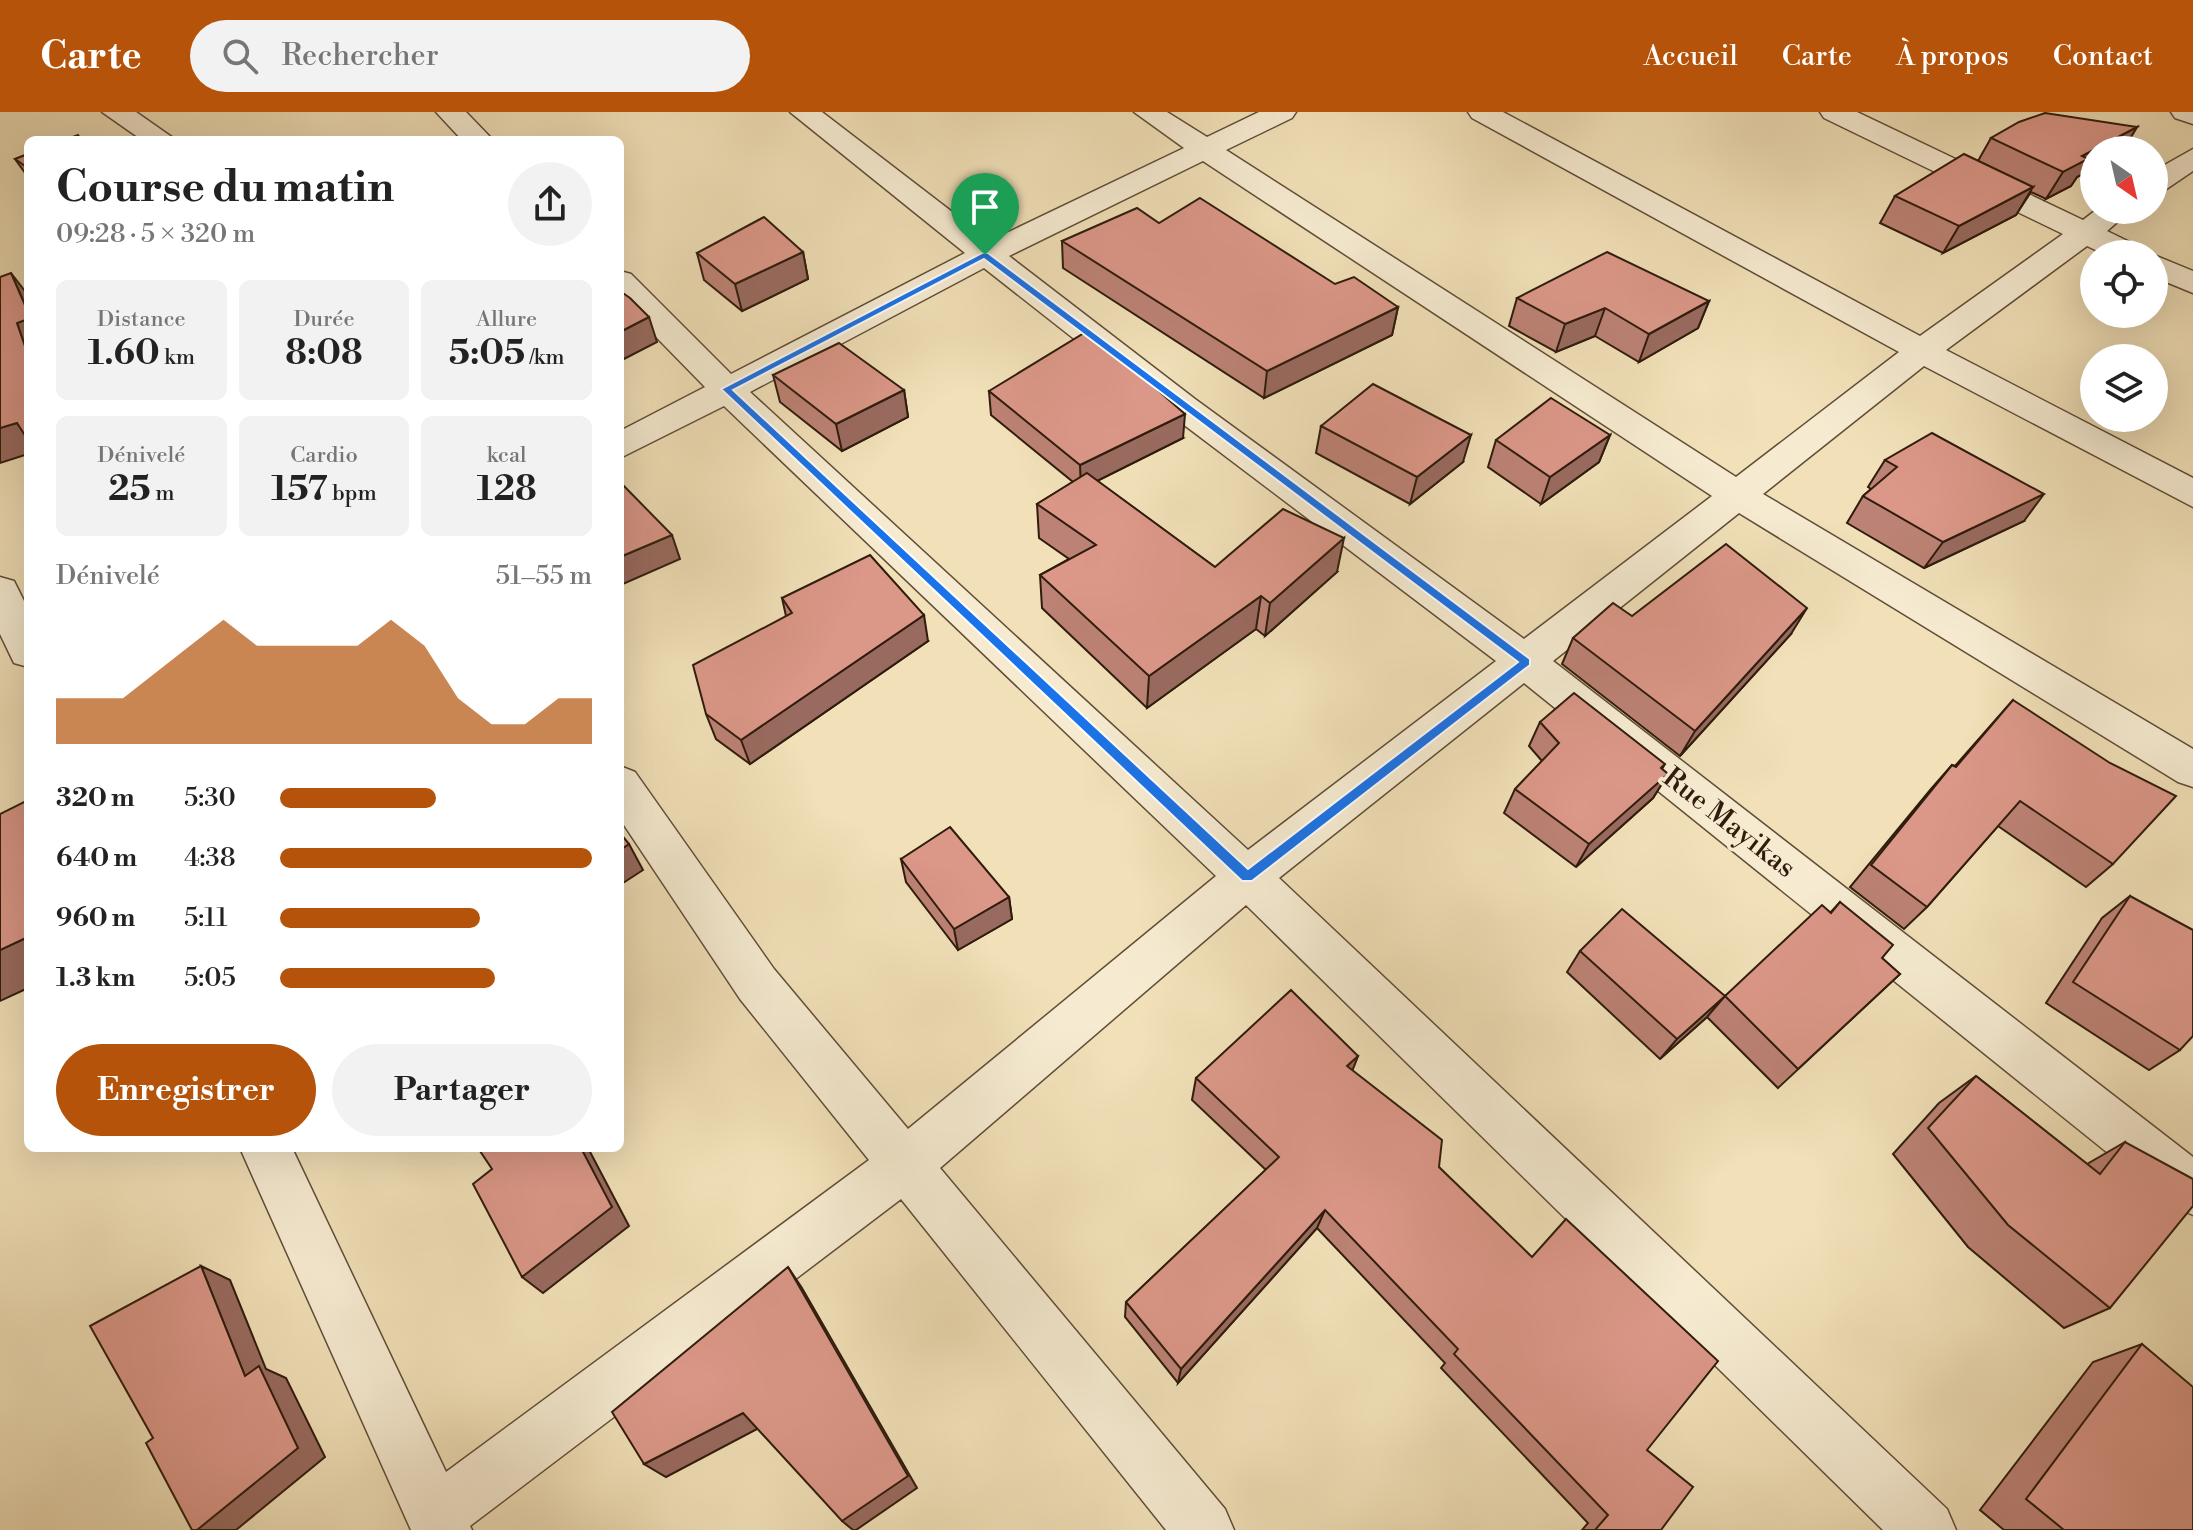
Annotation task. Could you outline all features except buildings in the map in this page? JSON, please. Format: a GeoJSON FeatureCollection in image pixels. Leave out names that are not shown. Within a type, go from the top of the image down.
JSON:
{"type":"FeatureCollection","features":[{"type":"Feature","properties":{"kind":"street"},"geometry":{"type":"LineString","coordinates":[[116,112],[155,136]]}},
{"type":"Feature","properties":{"kind":"street"},"geometry":{"type":"LineString","coordinates":[[450,112],[475,136]]}},
{"type":"Feature","properties":{"kind":"street","name":"Rue Mayikas"},"geometry":{"type":"LineString","coordinates":[[804,112],[985,255],[1526,662],[2193,1189]]}},
{"type":"Feature","properties":{"kind":"street"},"geometry":{"type":"LineString","coordinates":[[1148,112],[1739,496],[2193,770]]}},
{"type":"Feature","properties":{"kind":"street"},"geometry":{"type":"LineString","coordinates":[[624,444],[985,255],[1282,112]]}},
{"type":"Feature","properties":{"kind":"street"},"geometry":{"type":"LineString","coordinates":[[1482,112],[2193,494]]}},
{"type":"Feature","properties":{"kind":"street"},"geometry":{"type":"LineString","coordinates":[[1834,112],[2080,214]]}},
{"type":"Feature","properties":{"kind":"street"},"geometry":{"type":"LineString","coordinates":[[2185,112],[2193,115]]}},
{"type":"Feature","properties":{"kind":"street"},"geometry":{"type":"LineString","coordinates":[[2168,175],[2193,158]]}},
{"type":"Feature","properties":{"kind":"street"},"geometry":{"type":"LineString","coordinates":[[268,1152],[439,1523],[903,1166],[1247,877],[1922,351],[2096,224]]}},
{"type":"Feature","properties":{"kind":"street"},"geometry":{"type":"LineString","coordinates":[[2101,224],[2116,240]]}},
{"type":"Feature","properties":{"kind":"street"},"geometry":{"type":"LineString","coordinates":[[2168,271],[2193,283]]}},
{"type":"Feature","properties":{"kind":"street"},"geometry":{"type":"LineString","coordinates":[[624,285],[726,389],[1247,877],[1926,1530]]}},
{"type":"Feature","properties":{"kind":"street"},"geometry":{"type":"LineString","coordinates":[[0,591],[24,643]]}},
{"type":"Feature","properties":{"kind":"street"},"geometry":{"type":"LineString","coordinates":[[624,790],[757,984],[1204,1530]]}},
{"type":"Feature","properties":{"kind":"route"},"geometry":{"type":"LineString","coordinates":[[985,255],[1183,407],[1526,662],[1247,877],[726,389],[985,255]]}}]}
